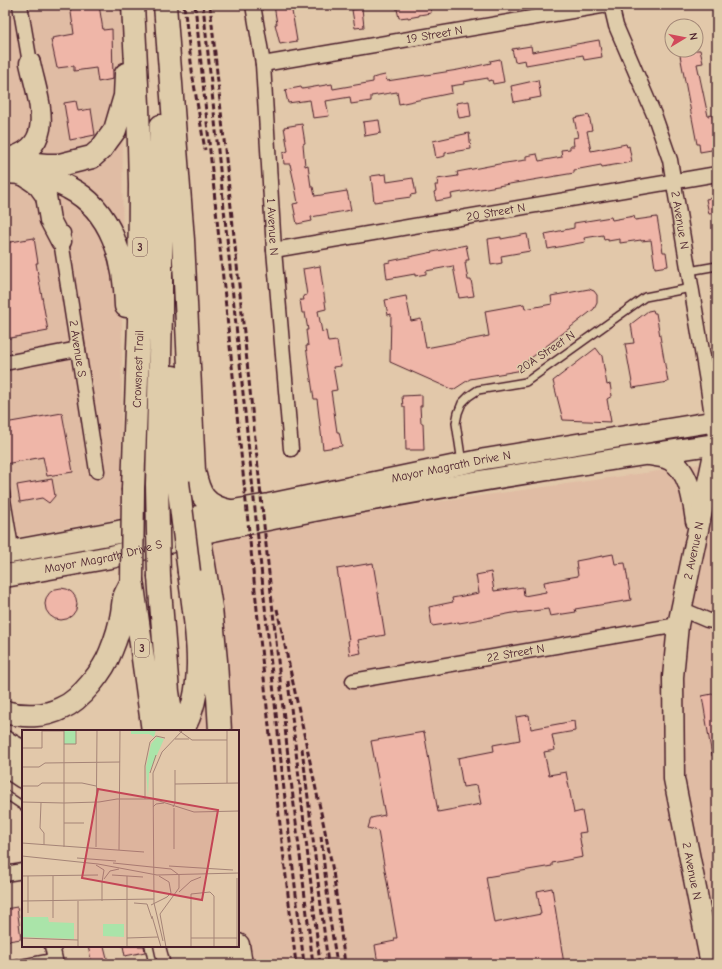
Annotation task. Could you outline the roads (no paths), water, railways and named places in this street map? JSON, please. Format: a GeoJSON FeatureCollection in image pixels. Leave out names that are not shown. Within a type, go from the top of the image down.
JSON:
{"type":"FeatureCollection","features":[{"type":"Feature","properties":{"kind":"main road"},"geometry":{"type":"LineString","coordinates":[[5,160],[46,165],[70,163],[92,157],[108,140],[115,130],[126,96],[124,5]]}},
{"type":"Feature","properties":{"kind":"main road","name":"Crowsnest Trail"},"geometry":{"type":"LineString","coordinates":[[133,5],[140,185],[139,321],[132,581],[152,723]]}},
{"type":"Feature","properties":{"kind":"main road"},"geometry":{"type":"LineString","coordinates":[[154,5],[169,262],[168,483],[189,572],[197,634],[197,683],[193,706],[182,730]]}},
{"type":"Feature","properties":{"kind":"main road"},"geometry":{"type":"LineString","coordinates":[[164,5],[182,240],[194,471],[198,489],[206,501],[214,507],[230,511]]}},
{"type":"Feature","properties":{"kind":"main road"},"geometry":{"type":"LineString","coordinates":[[5,160],[24,154],[30,149],[41,130],[42,118],[30,63]]}},
{"type":"Feature","properties":{"kind":"main road"},"geometry":{"type":"LineString","coordinates":[[14,174],[44,178],[68,187],[80,194],[101,216],[114,239],[126,288],[134,480]]}},
{"type":"Feature","properties":{"kind":"main road"},"geometry":{"type":"LineString","coordinates":[[14,174],[38,185],[46,196],[50,220],[62,234]]}},
{"type":"Feature","properties":{"kind":"main road","name":"Mayor Magrath Drive N"},"geometry":{"type":"LineString","coordinates":[[199,534],[279,518],[464,474],[715,421]]}},
{"type":"Feature","properties":{"kind":"main road","name":"Mayor Magrath Drive N"},"geometry":{"type":"LineString","coordinates":[[186,518],[464,474],[717,444]]}},
{"type":"Feature","properties":{"kind":"main road","name":"2 Avenue N"},"geometry":{"type":"LineString","coordinates":[[711,964],[674,779],[672,677],[680,617],[717,444]]}},
{"type":"Feature","properties":{"kind":"main road"},"geometry":{"type":"LineString","coordinates":[[642,454],[670,460],[686,477],[694,503],[697,533]]}},
{"type":"Feature","properties":{"kind":"main road","name":"3"},"geometry":{"type":"LineString","coordinates":[[168,483],[159,576],[168,692],[174,730]]}},
{"type":"Feature","properties":{"kind":"main road"},"geometry":{"type":"LineString","coordinates":[[186,518],[194,525],[199,534],[211,608],[216,653],[220,730]]}},
{"type":"Feature","properties":{"kind":"main road","name":"Mayor Magrath Drive S"},"geometry":{"type":"LineString","coordinates":[[10,552],[186,518]]}},
{"type":"Feature","properties":{"kind":"main road","name":"Mayor Magrath Drive S"},"geometry":{"type":"LineString","coordinates":[[5,576],[111,557],[199,534]]}},
{"type":"Feature","properties":{"kind":"main road"},"geometry":{"type":"LineString","coordinates":[[5,712],[29,715],[52,712],[63,708],[91,684],[102,670],[111,652],[122,614],[125,596],[132,581]]}},
{"type":"Feature","properties":{"kind":"main road"},"geometry":{"type":"LineString","coordinates":[[5,742],[22,751]]}},
{"type":"Feature","properties":{"kind":"main road"},"geometry":{"type":"LineString","coordinates":[[5,765],[22,776]]}},
{"type":"Feature","properties":{"kind":"main road"},"geometry":{"type":"LineString","coordinates":[[178,947],[183,964]]}},
{"type":"Feature","properties":{"kind":"main road"},"geometry":{"type":"LineString","coordinates":[[198,947],[202,964]]}},
{"type":"Feature","properties":{"kind":"main road"},"geometry":{"type":"LineString","coordinates":[[218,947],[222,964]]}},
{"type":"Feature","properties":{"kind":"main road"},"geometry":{"type":"LineString","coordinates":[[238,947],[241,964]]}},
{"type":"Feature","properties":{"kind":"street"},"geometry":{"type":"LineString","coordinates":[[20,5],[30,63],[49,122]]}},
{"type":"Feature","properties":{"kind":"street","name":"1 Avenue N"},"geometry":{"type":"LineString","coordinates":[[253,5],[262,64],[274,250],[291,449]]}},
{"type":"Feature","properties":{"kind":"street","name":"19 Street N"},"geometry":{"type":"LineString","coordinates":[[262,64],[607,5]]}},
{"type":"Feature","properties":{"kind":"street","name":"2 Avenue N"},"geometry":{"type":"LineString","coordinates":[[611,5],[616,26],[661,134],[670,160],[691,288],[712,380],[717,444]]}},
{"type":"Feature","properties":{"kind":"street","name":"20 Street N"},"geometry":{"type":"LineString","coordinates":[[274,250],[717,174]]}},
{"type":"Feature","properties":{"kind":"street","name":"2 Avenue S"},"geometry":{"type":"LineString","coordinates":[[62,234],[97,471]]}},
{"type":"Feature","properties":{"kind":"street"},"geometry":{"type":"LineString","coordinates":[[5,363],[78,349]]}},
{"type":"Feature","properties":{"kind":"street"},"geometry":{"type":"LineString","coordinates":[[680,617],[717,622]]}},
{"type":"Feature","properties":{"kind":"street","name":"22 Street N"},"geometry":{"type":"LineString","coordinates":[[353,681],[680,617]]}},
{"type":"Feature","properties":{"kind":"street"},"geometry":{"type":"LineString","coordinates":[[5,874],[22,871]]}},
{"type":"Feature","properties":{"kind":"lane"},"geometry":{"type":"LineString","coordinates":[[688,271],[717,266]]}},
{"type":"Feature","properties":{"kind":"lane","name":"20A Street N"},"geometry":{"type":"LineString","coordinates":[[464,474],[456,423],[462,403],[469,396],[478,390],[526,382],[645,297],[691,288]]}},
{"type":"Feature","properties":{"kind":"lane"},"geometry":{"type":"LineString","coordinates":[[5,490],[10,552]]}},
{"type":"Feature","properties":{"kind":"lane"},"geometry":{"type":"LineString","coordinates":[[5,794],[22,805]]}},
{"type":"Feature","properties":{"kind":"lane"},"geometry":{"type":"LineString","coordinates":[[149,947],[154,964]]}},
{"type":"Feature","properties":{"kind":"lane"},"geometry":{"type":"LineString","coordinates":[[18,964],[54,956]]}},
{"type":"Feature","properties":{"kind":"railway"},"geometry":{"type":"LineString","coordinates":[[184,5],[193,78],[205,150]]}},
{"type":"Feature","properties":{"kind":"railway"},"geometry":{"type":"LineString","coordinates":[[195,5],[271,746],[296,964]]}},
{"type":"Feature","properties":{"kind":"railway"},"geometry":{"type":"LineString","coordinates":[[203,5],[283,781],[304,964]]}},
{"type":"Feature","properties":{"kind":"railway"},"geometry":{"type":"LineString","coordinates":[[210,5],[287,747],[313,964]]}},
{"type":"Feature","properties":{"kind":"railway"},"geometry":{"type":"LineString","coordinates":[[277,609],[333,871],[345,964]]}},
{"type":"Feature","properties":{"kind":"railway"},"geometry":{"type":"LineString","coordinates":[[288,681],[320,964]]}},
{"type":"Feature","properties":{"kind":"railway"},"geometry":{"type":"LineString","coordinates":[[302,748],[328,964]]}},
{"type":"Feature","properties":{"kind":"railway"},"geometry":{"type":"LineString","coordinates":[[321,836],[330,920],[337,964]]}}]}
